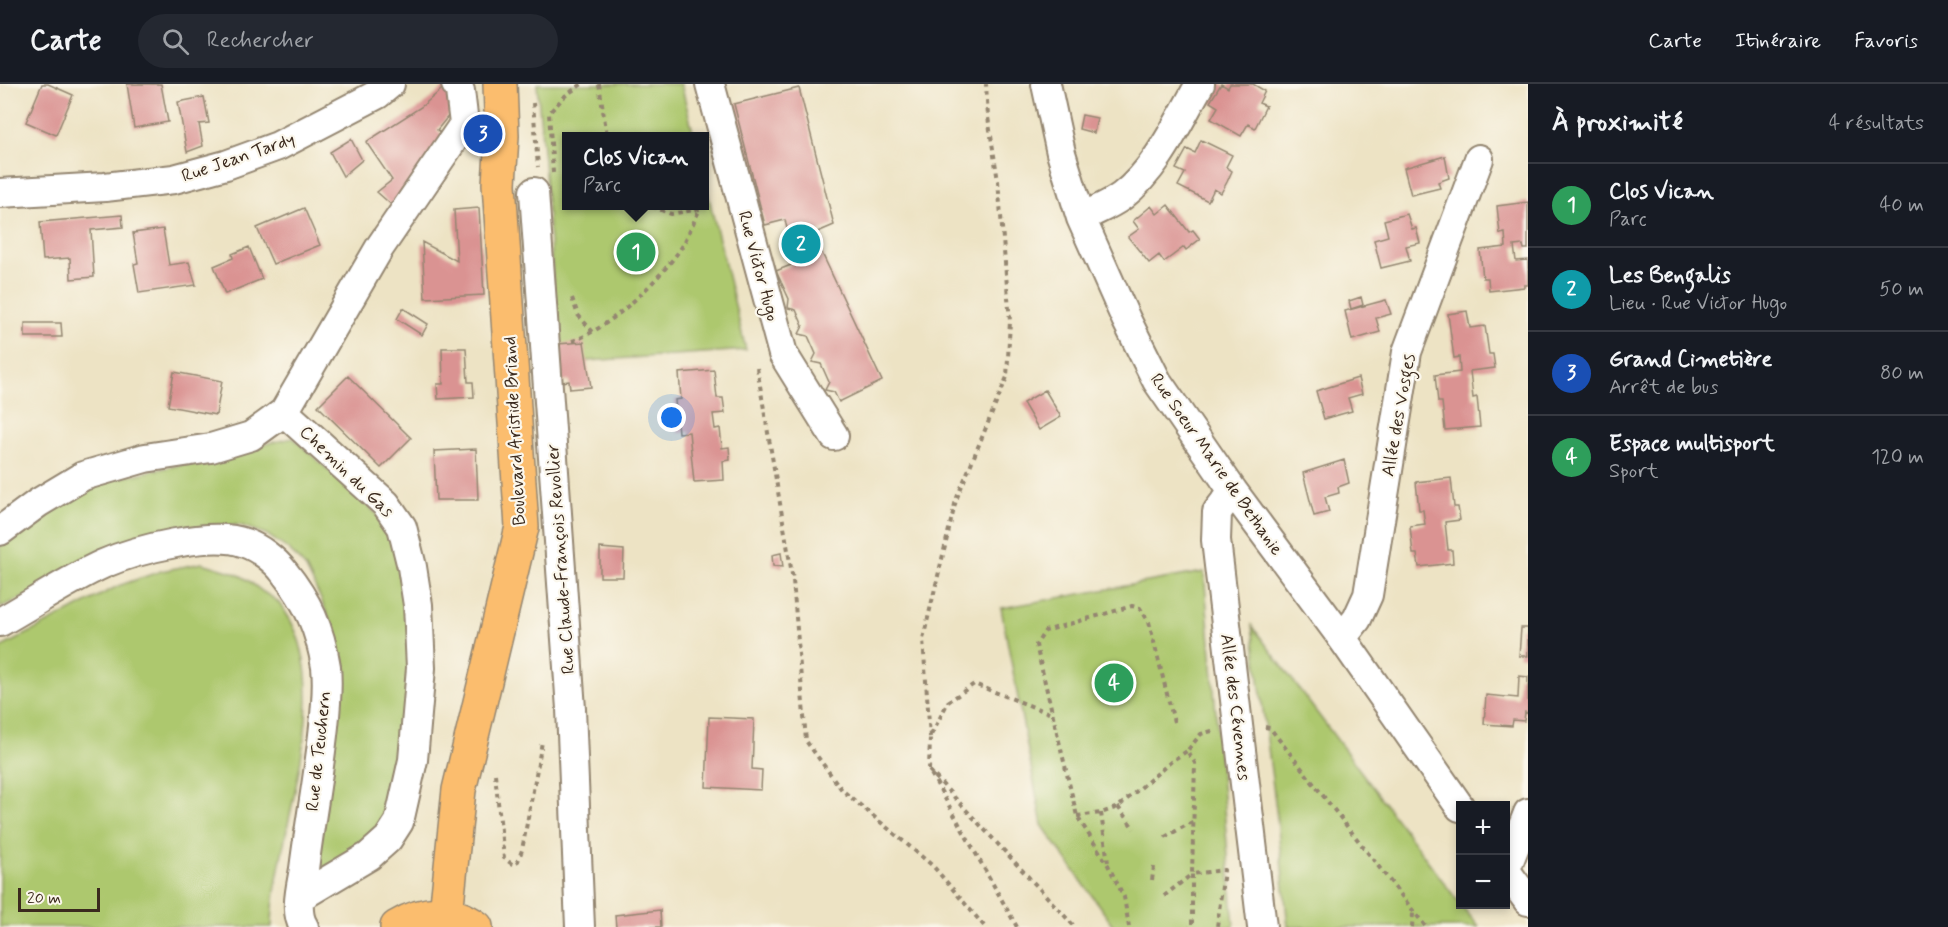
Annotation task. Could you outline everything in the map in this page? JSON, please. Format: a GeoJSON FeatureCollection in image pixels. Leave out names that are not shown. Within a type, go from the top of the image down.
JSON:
{"type":"FeatureCollection","features":[{"type":"Feature","properties":{"kind":"main road","name":"Boulevard Aristide Briand"},"geometry":{"type":"LineString","coordinates":[[446,914],[459,790],[522,527],[499,184],[502,136],[500,84]]}},
{"type":"Feature","properties":{"kind":"main road"},"geometry":{"type":"LineString","coordinates":[[397,927],[410,919],[428,914],[446,914],[466,920],[476,927]]}},
{"type":"Feature","properties":{"kind":"street","name":"Rue Jean Tardy"},"geometry":{"type":"LineString","coordinates":[[0,193],[105,187],[163,180],[216,168],[278,146],[378,94],[390,84]]}},
{"type":"Feature","properties":{"kind":"street"},"geometry":{"type":"LineString","coordinates":[[0,531],[38,503],[83,476],[145,458],[211,448],[251,436],[284,412],[380,247],[464,124],[460,91],[456,84]]}},
{"type":"Feature","properties":{"kind":"street","name":"Rue Victor Hugo"},"geometry":{"type":"LineString","coordinates":[[710,84],[783,354],[834,436]]}},
{"type":"Feature","properties":{"kind":"street","name":"Rue Soeur Marie de Bethanie"},"geometry":{"type":"LineString","coordinates":[[1046,84],[1061,153],[1081,218],[1126,319],[1157,381],[1233,491],[1342,638],[1457,801]]}},
{"type":"Feature","properties":{"kind":"street"},"geometry":{"type":"LineString","coordinates":[[1081,218],[1121,197],[1137,183],[1152,165],[1200,84]]}},
{"type":"Feature","properties":{"kind":"street","name":"Allée des Vosges"},"geometry":{"type":"LineString","coordinates":[[1342,638],[1357,619],[1368,595],[1407,352],[1479,159]]}},
{"type":"Feature","properties":{"kind":"street","name":"Rue Claude-François Revollier"},"geometry":{"type":"LineString","coordinates":[[536,183],[571,709],[580,927]]}},
{"type":"Feature","properties":{"kind":"street","name":"Chemin du Gas"},"geometry":{"type":"LineString","coordinates":[[284,412],[387,504],[402,526],[418,605],[421,668],[413,760],[399,822],[388,839],[369,856],[300,897]]}},
{"type":"Feature","properties":{"kind":"street","name":"Allée des Cévennes"},"geometry":{"type":"LineString","coordinates":[[1233,491],[1217,512],[1216,540],[1262,927]]}},
{"type":"Feature","properties":{"kind":"street","name":"Rue de Teuchern"},"geometry":{"type":"LineString","coordinates":[[0,622],[104,564],[141,551],[180,542],[202,539],[243,542],[257,549],[279,566],[302,595],[316,628],[326,668],[320,760],[300,897],[300,921],[304,927]]}},
{"type":"Feature","properties":{"kind":"street"},"geometry":{"type":"LineString","coordinates":[[1510,860],[1528,813]]}},
{"type":"Feature","properties":{"kind":"street"},"geometry":{"type":"LineString","coordinates":[[1510,876],[1528,901]]}},
{"type":"Feature","properties":{"kind":"path"},"geometry":{"type":"LineString","coordinates":[[599,84],[606,132]]}},
{"type":"Feature","properties":{"kind":"path"},"geometry":{"type":"LineString","coordinates":[[986,84],[988,117],[998,181],[1010,321],[1007,377],[956,500],[923,639],[930,737],[929,770],[1017,927]]}},
{"type":"Feature","properties":{"kind":"path"},"geometry":{"type":"LineString","coordinates":[[532,93],[536,183]]}},
{"type":"Feature","properties":{"kind":"path"},"geometry":{"type":"LineString","coordinates":[[662,210],[671,214],[694,210]]}},
{"type":"Feature","properties":{"kind":"path"},"geometry":{"type":"LineString","coordinates":[[574,341],[612,320],[651,283],[680,250],[700,210]]}},
{"type":"Feature","properties":{"kind":"path"},"geometry":{"type":"LineString","coordinates":[[755,358],[793,580],[806,741],[842,790],[933,866],[985,927]]}},
{"type":"Feature","properties":{"kind":"path"},"geometry":{"type":"LineString","coordinates":[[1129,927],[1124,897],[1108,865],[1077,816],[1036,645],[1045,631],[1132,606],[1140,608],[1149,622],[1175,726]]}},
{"type":"Feature","properties":{"kind":"path"},"geometry":{"type":"LineString","coordinates":[[930,737],[948,702],[974,684],[1054,716]]}},
{"type":"Feature","properties":{"kind":"path"},"geometry":{"type":"LineString","coordinates":[[468,751],[494,759],[504,858],[512,864],[518,861],[522,850],[544,731],[552,714],[571,709]]}},
{"type":"Feature","properties":{"kind":"path"},"geometry":{"type":"LineString","coordinates":[[1077,816],[1101,813],[1118,807],[1173,760],[1187,751],[1201,734],[1239,721],[1270,728],[1426,927]]}},
{"type":"Feature","properties":{"kind":"path"},"geometry":{"type":"LineString","coordinates":[[1187,751],[1195,763],[1192,925],[1189,927]]}},
{"type":"Feature","properties":{"kind":"path"},"geometry":{"type":"LineString","coordinates":[[929,770],[1075,927]]}},
{"type":"Feature","properties":{"kind":"path"},"geometry":{"type":"LineString","coordinates":[[1118,807],[1134,828]]}},
{"type":"Feature","properties":{"kind":"path"},"geometry":{"type":"LineString","coordinates":[[1101,813],[1108,865]]}},
{"type":"Feature","properties":{"kind":"path"},"geometry":{"type":"LineString","coordinates":[[1165,837],[1194,821]]}},
{"type":"Feature","properties":{"kind":"path"},"geometry":{"type":"LineString","coordinates":[[1152,880],[1154,867]]}},
{"type":"Feature","properties":{"kind":"path"},"geometry":{"type":"LineString","coordinates":[[1164,896],[1192,874],[1224,870],[1217,927]]}},
{"type":"Feature","properties":{"kind":"path"},"geometry":{"type":"LineString","coordinates":[[1412,927],[1413,913]]}},
{"type":"Feature","properties":{"kind":"green space"},"geometry":{"type":"Polygon","coordinates":[[[537,84],[681,84],[693,132],[562,132],[562,210],[709,210],[709,198],[746,350],[559,363],[537,84]]]}},
{"type":"Feature","properties":{"kind":"green space"},"geometry":{"type":"Polygon","coordinates":[[[293,438],[392,528],[414,626],[401,786],[382,826],[337,863],[324,868],[320,864],[319,856],[340,692],[339,656],[332,626],[320,597],[306,568],[289,550],[266,534],[240,525],[203,526],[0,607],[0,546],[11,536],[80,492],[114,479],[251,450],[293,438]]]}},
{"type":"Feature","properties":{"kind":"green space"},"geometry":{"type":"Polygon","coordinates":[[[202,563],[247,579],[278,602],[297,635],[306,673],[306,715],[301,760],[275,890],[272,927],[0,927],[0,648],[118,586],[161,571],[202,563]]]}},
{"type":"Feature","properties":{"kind":"green space"},"geometry":{"type":"Polygon","coordinates":[[[1204,572],[1234,927],[1114,927],[1042,825],[1001,608],[1204,572]]]}},
{"type":"Feature","properties":{"kind":"green space"},"geometry":{"type":"Polygon","coordinates":[[[1252,626],[1456,899],[1456,909],[1464,909],[1479,927],[1288,927],[1276,809],[1252,626]]]}},
{"type":"Feature","properties":{"kind":"building"},"geometry":{"type":"Polygon","coordinates":[[[42,84],[48,84],[73,95],[56,135],[26,122],[42,84]]]}},
{"type":"Feature","properties":{"kind":"building"},"geometry":{"type":"Polygon","coordinates":[[[127,84],[161,84],[168,122],[134,128],[127,84]]]}},
{"type":"Feature","properties":{"kind":"building"},"geometry":{"type":"Polygon","coordinates":[[[1221,84],[1228,88],[1230,84],[1253,84],[1265,91],[1259,103],[1266,106],[1255,128],[1248,124],[1241,136],[1211,119],[1218,107],[1210,102],[1221,84]]]}},
{"type":"Feature","properties":{"kind":"building"},"geometry":{"type":"Polygon","coordinates":[[[447,85],[458,104],[437,130],[445,137],[395,208],[377,192],[392,180],[366,142],[421,107],[447,85]]]}},
{"type":"Feature","properties":{"kind":"building"},"geometry":{"type":"Polygon","coordinates":[[[799,88],[834,225],[813,234],[882,381],[839,402],[834,392],[825,390],[829,382],[821,364],[812,362],[816,354],[808,336],[799,334],[803,326],[796,310],[788,308],[789,299],[776,271],[791,265],[782,245],[790,241],[785,220],[765,225],[734,104],[799,88]]]}},
{"type":"Feature","properties":{"kind":"building"},"geometry":{"type":"Polygon","coordinates":[[[204,97],[209,123],[199,124],[203,146],[187,152],[178,102],[204,97]]]}},
{"type":"Feature","properties":{"kind":"building"},"geometry":{"type":"Polygon","coordinates":[[[1082,115],[1097,118],[1094,133],[1079,129],[1082,115]]]}},
{"type":"Feature","properties":{"kind":"building"},"geometry":{"type":"Polygon","coordinates":[[[351,139],[362,160],[343,176],[330,152],[351,139]]]}},
{"type":"Feature","properties":{"kind":"building"},"geometry":{"type":"Polygon","coordinates":[[[1201,140],[1232,155],[1226,167],[1232,171],[1227,182],[1221,193],[1214,189],[1208,201],[1178,186],[1185,173],[1176,169],[1187,149],[1195,153],[1201,140]]]}},
{"type":"Feature","properties":{"kind":"building"},"geometry":{"type":"Polygon","coordinates":[[[1445,156],[1449,178],[1438,182],[1440,188],[1411,195],[1404,168],[1445,156]]]}},
{"type":"Feature","properties":{"kind":"building"},"geometry":{"type":"Polygon","coordinates":[[[1528,202],[1528,249],[1524,249],[1523,245],[1514,246],[1516,261],[1528,260],[1528,285],[1489,291],[1488,278],[1483,278],[1480,250],[1506,247],[1505,233],[1500,234],[1497,206],[1528,202]]]}},
{"type":"Feature","properties":{"kind":"building"},"geometry":{"type":"Polygon","coordinates":[[[1168,205],[1189,232],[1193,230],[1200,239],[1186,250],[1184,247],[1164,262],[1159,255],[1149,263],[1128,237],[1139,229],[1133,221],[1151,206],[1157,214],[1168,205]]]}},
{"type":"Feature","properties":{"kind":"building"},"geometry":{"type":"Polygon","coordinates":[[[304,208],[320,245],[273,264],[257,228],[304,208]]]}},
{"type":"Feature","properties":{"kind":"building"},"geometry":{"type":"Polygon","coordinates":[[[479,208],[484,295],[425,298],[422,242],[457,261],[454,210],[479,208]]]}},
{"type":"Feature","properties":{"kind":"building"},"geometry":{"type":"Polygon","coordinates":[[[1407,214],[1412,229],[1416,228],[1420,243],[1406,246],[1410,261],[1381,268],[1374,240],[1388,236],[1384,220],[1407,214]]]}},
{"type":"Feature","properties":{"kind":"building"},"geometry":{"type":"Polygon","coordinates":[[[122,215],[123,227],[91,230],[94,277],[71,279],[70,258],[43,260],[40,222],[122,215]]]}},
{"type":"Feature","properties":{"kind":"building"},"geometry":{"type":"Polygon","coordinates":[[[163,229],[169,265],[189,262],[196,285],[139,293],[134,264],[138,263],[133,233],[163,229]]]}},
{"type":"Feature","properties":{"kind":"building"},"geometry":{"type":"Polygon","coordinates":[[[249,247],[262,279],[225,294],[214,266],[233,258],[232,254],[249,247]]]}},
{"type":"Feature","properties":{"kind":"building"},"geometry":{"type":"Polygon","coordinates":[[[1361,297],[1363,305],[1351,309],[1349,301],[1361,297]]]}},
{"type":"Feature","properties":{"kind":"building"},"geometry":{"type":"Polygon","coordinates":[[[1386,300],[1391,314],[1376,318],[1380,332],[1352,340],[1345,311],[1386,300]]]}},
{"type":"Feature","properties":{"kind":"building"},"geometry":{"type":"Polygon","coordinates":[[[403,308],[428,324],[422,335],[397,319],[403,308]]]}},
{"type":"Feature","properties":{"kind":"building"},"geometry":{"type":"Polygon","coordinates":[[[1467,311],[1470,328],[1485,326],[1489,354],[1493,354],[1495,368],[1470,371],[1473,398],[1477,397],[1480,427],[1445,430],[1442,402],[1438,402],[1435,375],[1460,372],[1459,357],[1454,358],[1448,314],[1467,311]]]}},
{"type":"Feature","properties":{"kind":"building"},"geometry":{"type":"Polygon","coordinates":[[[25,323],[61,323],[62,337],[25,337],[25,323]]]}},
{"type":"Feature","properties":{"kind":"building"},"geometry":{"type":"Polygon","coordinates":[[[584,342],[591,387],[570,389],[569,381],[561,382],[557,344],[584,342]]]}},
{"type":"Feature","properties":{"kind":"building"},"geometry":{"type":"Polygon","coordinates":[[[442,348],[466,348],[468,382],[473,382],[474,397],[438,399],[437,384],[443,384],[442,348]]]}},
{"type":"Feature","properties":{"kind":"building"},"geometry":{"type":"Polygon","coordinates":[[[714,370],[717,398],[723,398],[725,413],[713,414],[715,429],[720,428],[722,448],[729,447],[730,460],[723,461],[724,480],[694,482],[689,432],[678,433],[675,400],[681,399],[679,373],[714,370]]]}},
{"type":"Feature","properties":{"kind":"building"},"geometry":{"type":"Polygon","coordinates":[[[174,372],[222,381],[216,415],[168,406],[174,372]]]}},
{"type":"Feature","properties":{"kind":"building"},"geometry":{"type":"Polygon","coordinates":[[[348,376],[411,438],[381,468],[318,406],[348,376]]]}},
{"type":"Feature","properties":{"kind":"building"},"geometry":{"type":"Polygon","coordinates":[[[1358,378],[1362,394],[1348,398],[1352,411],[1324,419],[1316,391],[1358,378]]]}},
{"type":"Feature","properties":{"kind":"building"},"geometry":{"type":"Polygon","coordinates":[[[1045,390],[1061,417],[1039,430],[1023,403],[1045,390]]]}},
{"type":"Feature","properties":{"kind":"building"},"geometry":{"type":"Polygon","coordinates":[[[476,449],[478,500],[436,500],[434,451],[476,449]]]}},
{"type":"Feature","properties":{"kind":"building"},"geometry":{"type":"Polygon","coordinates":[[[1344,460],[1349,483],[1338,487],[1339,493],[1325,497],[1329,512],[1314,516],[1303,473],[1344,460]]]}},
{"type":"Feature","properties":{"kind":"building"},"geometry":{"type":"Polygon","coordinates":[[[1451,478],[1454,507],[1458,507],[1460,520],[1445,522],[1448,550],[1452,550],[1453,563],[1419,567],[1417,554],[1413,554],[1410,526],[1425,524],[1423,510],[1419,510],[1416,482],[1451,478]]]}},
{"type":"Feature","properties":{"kind":"building"},"geometry":{"type":"Polygon","coordinates":[[[600,548],[624,550],[623,577],[600,577],[600,548]]]}},
{"type":"Feature","properties":{"kind":"building"},"geometry":{"type":"Polygon","coordinates":[[[781,553],[783,567],[773,566],[772,555],[781,553]]]}},
{"type":"Feature","properties":{"kind":"building"},"geometry":{"type":"Polygon","coordinates":[[[1521,628],[1528,628],[1528,656],[1519,656],[1521,628]]]}},
{"type":"Feature","properties":{"kind":"building"},"geometry":{"type":"Polygon","coordinates":[[[1519,676],[1528,677],[1528,713],[1525,712],[1524,721],[1513,720],[1512,726],[1484,724],[1486,695],[1518,698],[1519,676]]]}},
{"type":"Feature","properties":{"kind":"building"},"geometry":{"type":"Polygon","coordinates":[[[709,717],[754,719],[752,769],[762,770],[761,790],[706,787],[709,717]]]}},
{"type":"Feature","properties":{"kind":"building"},"geometry":{"type":"Polygon","coordinates":[[[660,910],[661,927],[616,927],[615,915],[660,910]]]}},
{"type":"Feature","properties":{"kind":"place","name":"Grand Cimetière"},"geometry":{"type":"Point","coordinates":[483,134]}},
{"type":"Feature","properties":{"kind":"place","name":"Les Bengalis"},"geometry":{"type":"Point","coordinates":[801,244]}},
{"type":"Feature","properties":{"kind":"place","name":"Clos Vican"},"geometry":{"type":"Point","coordinates":[636,252]}},
{"type":"Feature","properties":{"kind":"place","name":"Espace multisport"},"geometry":{"type":"Point","coordinates":[1114,683]}}]}
